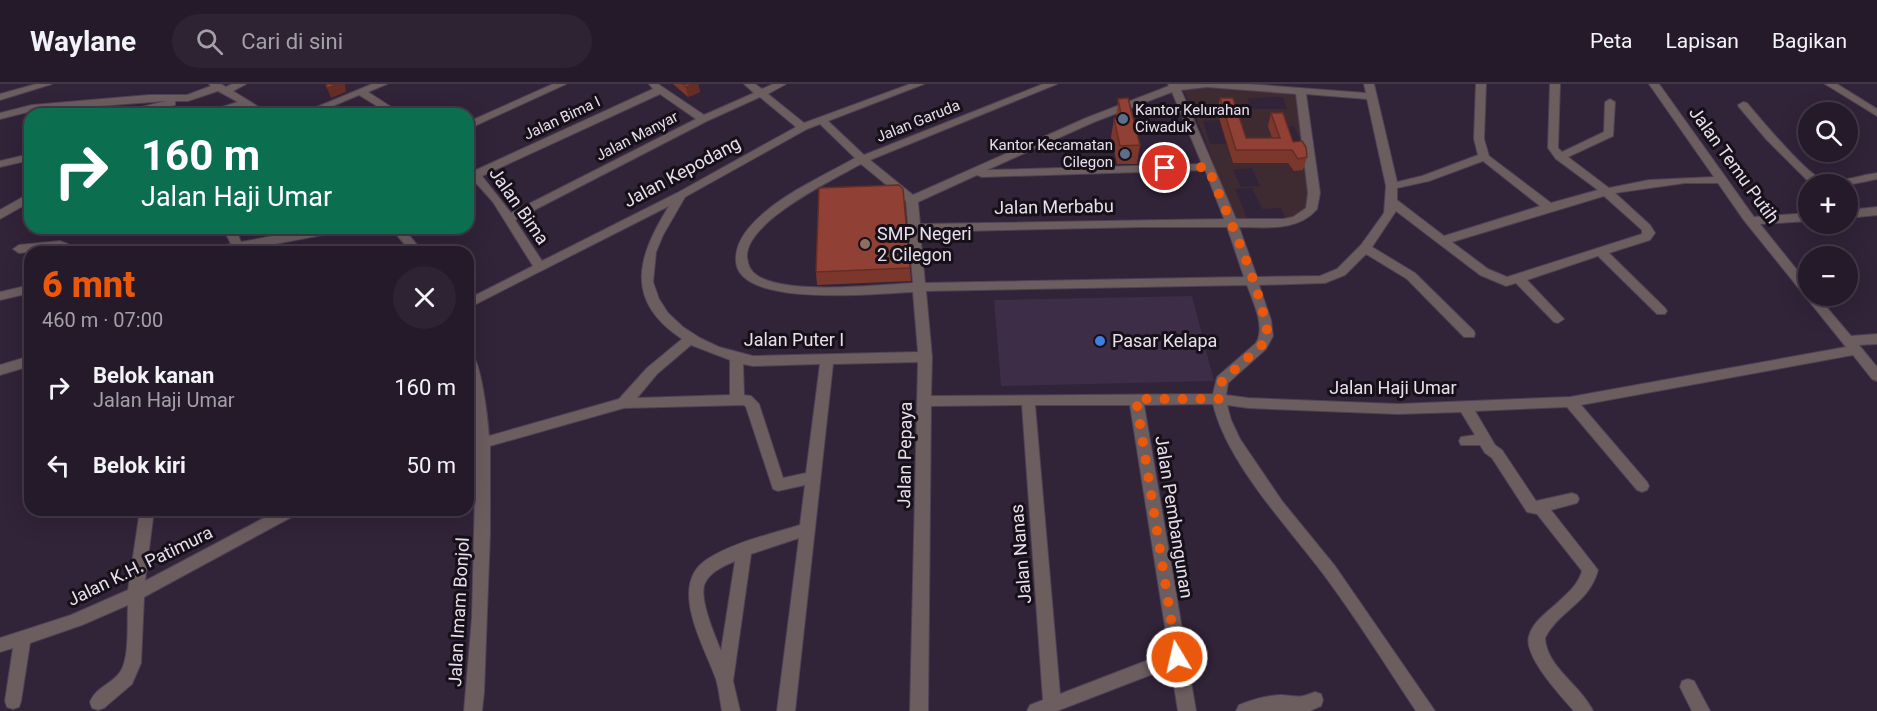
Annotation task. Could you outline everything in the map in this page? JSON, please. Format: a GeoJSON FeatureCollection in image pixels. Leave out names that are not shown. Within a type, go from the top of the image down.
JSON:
{"type":"FeatureCollection","features":[{"type":"Feature","properties":{"kind":"street"},"geometry":{"type":"LineString","coordinates":[[0,97],[47,84]]}},
{"type":"Feature","properties":{"kind":"street"},"geometry":{"type":"LineString","coordinates":[[149,108],[220,87],[241,84]]}},
{"type":"Feature","properties":{"kind":"street"},"geometry":{"type":"LineString","coordinates":[[319,108],[382,84]]}},
{"type":"Feature","properties":{"kind":"street"},"geometry":{"type":"LineString","coordinates":[[474,123],[561,84]]}},
{"type":"Feature","properties":{"kind":"street"},"geometry":{"type":"LineString","coordinates":[[749,84],[803,128]]}},
{"type":"Feature","properties":{"kind":"street","name":"Jalan Manyar"},"geometry":{"type":"LineString","coordinates":[[508,219],[704,119],[781,84]]}},
{"type":"Feature","properties":{"kind":"street","name":"Jalan Kepodang"},"geometry":{"type":"LineString","coordinates":[[474,301],[681,195],[803,128],[919,84]]}},
{"type":"Feature","properties":{"kind":"street","name":"Jalan Garuda"},"geometry":{"type":"LineString","coordinates":[[1052,84],[862,159],[790,199],[751,233],[741,249],[742,266],[752,278],[761,282],[789,289],[824,292],[1322,280],[1341,272],[1365,248],[1390,213],[1392,202]]}},
{"type":"Feature","properties":{"kind":"street"},"geometry":{"type":"LineString","coordinates":[[820,120],[862,159],[912,200],[975,174],[1090,120],[1175,86],[1201,84],[1301,91],[1370,90],[1392,186],[1392,202],[1493,278],[1506,282],[1646,237],[1649,233],[1606,191],[1560,157],[1553,148],[1555,84]]}},
{"type":"Feature","properties":{"kind":"street"},"geometry":{"type":"LineString","coordinates":[[1481,84],[1479,139],[1484,157],[1549,207]]}},
{"type":"Feature","properties":{"kind":"street","name":"Jalan Temu Putih"},"geometry":{"type":"LineString","coordinates":[[1654,84],[1751,221],[1798,279]]}},
{"type":"Feature","properties":{"kind":"street"},"geometry":{"type":"LineString","coordinates":[[1830,84],[1877,113]]}},
{"type":"Feature","properties":{"kind":"street"},"geometry":{"type":"LineString","coordinates":[[1175,86],[1231,223],[1265,320],[1268,336],[1261,346],[1222,381],[1219,399],[1224,420],[1277,505],[1330,571],[1426,711]]}},
{"type":"Feature","properties":{"kind":"street"},"geometry":{"type":"LineString","coordinates":[[220,87],[256,108]]}},
{"type":"Feature","properties":{"kind":"street"},"geometry":{"type":"LineString","coordinates":[[656,87],[704,119]]}},
{"type":"Feature","properties":{"kind":"street","name":"Jalan Bima I"},"geometry":{"type":"LineString","coordinates":[[474,169],[656,87]]}},
{"type":"Feature","properties":{"kind":"street"},"geometry":{"type":"LineString","coordinates":[[360,91],[387,108]]}},
{"type":"Feature","properties":{"kind":"street","name":"Jalan Merbabu"},"geometry":{"type":"LineString","coordinates":[[914,228],[1142,223],[1283,223],[1297,220],[1311,209],[1314,193],[1301,91]]}},
{"type":"Feature","properties":{"kind":"street"},"geometry":{"type":"LineString","coordinates":[[32,108],[149,98],[188,98]]}},
{"type":"Feature","properties":{"kind":"street"},"geometry":{"type":"LineString","coordinates":[[1560,157],[1609,134],[1610,102]]}},
{"type":"Feature","properties":{"kind":"street"},"geometry":{"type":"LineString","coordinates":[[228,108],[248,103]]}},
{"type":"Feature","properties":{"kind":"street"},"geometry":{"type":"LineString","coordinates":[[1743,105],[1770,137],[1807,174]]}},
{"type":"Feature","properties":{"kind":"street"},"geometry":{"type":"LineString","coordinates":[[0,116],[24,110]]}},
{"type":"Feature","properties":{"kind":"street"},"geometry":{"type":"LineString","coordinates":[[1392,186],[1425,179],[1484,157]]}},
{"type":"Feature","properties":{"kind":"street"},"geometry":{"type":"LineString","coordinates":[[0,164],[24,158]]}},
{"type":"Feature","properties":{"kind":"street"},"geometry":{"type":"LineString","coordinates":[[975,174],[1208,167]]}},
{"type":"Feature","properties":{"kind":"street","name":"Jalan Bima"},"geometry":{"type":"LineString","coordinates":[[474,172],[497,200],[540,267]]}},
{"type":"Feature","properties":{"kind":"street"},"geometry":{"type":"LineString","coordinates":[[1858,179],[1877,176]]}},
{"type":"Feature","properties":{"kind":"street"},"geometry":{"type":"LineString","coordinates":[[1441,241],[1606,191],[1684,180],[1721,180]]}},
{"type":"Feature","properties":{"kind":"street","name":"Jalan Puter I"},"geometry":{"type":"LineString","coordinates":[[681,195],[648,258],[647,282],[651,296],[664,317],[690,339],[736,358],[775,361],[925,357]]}},
{"type":"Feature","properties":{"kind":"street","name":"Jalan Pepaya"},"geometry":{"type":"LineString","coordinates":[[912,200],[925,357],[926,401],[919,711]]}},
{"type":"Feature","properties":{"kind":"street"},"geometry":{"type":"LineString","coordinates":[[0,215],[24,201]]}},
{"type":"Feature","properties":{"kind":"street"},"geometry":{"type":"LineString","coordinates":[[1858,213],[1877,211]]}},
{"type":"Feature","properties":{"kind":"street"},"geometry":{"type":"LineString","coordinates":[[1751,221],[1798,218]]}},
{"type":"Feature","properties":{"kind":"street"},"geometry":{"type":"LineString","coordinates":[[243,246],[306,234]]}},
{"type":"Feature","properties":{"kind":"street"},"geometry":{"type":"LineString","coordinates":[[1365,248],[1411,276],[1468,334]]}},
{"type":"Feature","properties":{"kind":"street"},"geometry":{"type":"LineString","coordinates":[[19,249],[24,249]]}},
{"type":"Feature","properties":{"kind":"street"},"geometry":{"type":"LineString","coordinates":[[1601,252],[1661,311]]}},
{"type":"Feature","properties":{"kind":"street"},"geometry":{"type":"LineString","coordinates":[[1519,279],[1558,319]]}},
{"type":"Feature","properties":{"kind":"street"},"geometry":{"type":"LineString","coordinates":[[0,296],[24,290]]}},
{"type":"Feature","properties":{"kind":"street","name":"Jalan Temu Putih"},"geometry":{"type":"LineString","coordinates":[[1820,306],[1877,376]]}},
{"type":"Feature","properties":{"kind":"street"},"geometry":{"type":"LineString","coordinates":[[624,403],[652,370],[690,339]]}},
{"type":"Feature","properties":{"kind":"street","name":"Jalan Haji Umar"},"geometry":{"type":"LineString","coordinates":[[926,401],[1219,399],[1248,403],[1398,409],[1570,402],[1852,346],[1877,339]]}},
{"type":"Feature","properties":{"kind":"street"},"geometry":{"type":"LineString","coordinates":[[736,358],[737,400]]}},
{"type":"Feature","properties":{"kind":"street"},"geometry":{"type":"LineString","coordinates":[[786,711],[827,359]]}},
{"type":"Feature","properties":{"kind":"street"},"geometry":{"type":"LineString","coordinates":[[0,370],[24,363]]}},
{"type":"Feature","properties":{"kind":"street","name":"Jalan Imam Bonjol"},"geometry":{"type":"LineString","coordinates":[[473,711],[480,627],[484,443],[474,376]]}},
{"type":"Feature","properties":{"kind":"street","name":"Jalan Pembangunan"},"geometry":{"type":"LineString","coordinates":[[1136,399],[1187,711]]}},
{"type":"Feature","properties":{"kind":"street"},"geometry":{"type":"LineString","coordinates":[[474,446],[624,403],[737,400],[751,402],[778,485],[813,478]]}},
{"type":"Feature","properties":{"kind":"street","name":"Jalan Nanas"},"geometry":{"type":"LineString","coordinates":[[1028,400],[1052,704]]}},
{"type":"Feature","properties":{"kind":"street"},"geometry":{"type":"LineString","coordinates":[[1570,402],[1642,486]]}},
{"type":"Feature","properties":{"kind":"street"},"geometry":{"type":"LineString","coordinates":[[1465,406],[1490,449],[1497,454],[1532,508],[1572,499]]}},
{"type":"Feature","properties":{"kind":"street"},"geometry":{"type":"LineString","coordinates":[[1466,441],[1484,439]]}},
{"type":"Feature","properties":{"kind":"street"},"geometry":{"type":"LineString","coordinates":[[1540,507],[1590,570],[1590,577],[1581,591],[1541,628],[1535,640],[1551,667],[1584,711]]}},
{"type":"Feature","properties":{"kind":"street"},"geometry":{"type":"LineString","coordinates":[[98,702],[126,678],[133,663],[136,592],[146,516]]}},
{"type":"Feature","properties":{"kind":"street","name":"Jalan K.H. Patimura"},"geometry":{"type":"LineString","coordinates":[[0,645],[75,621],[136,592],[281,516]]}},
{"type":"Feature","properties":{"kind":"street"},"geometry":{"type":"LineString","coordinates":[[731,711],[724,682],[703,625],[696,589],[697,581],[713,563],[807,529]]}},
{"type":"Feature","properties":{"kind":"street"},"geometry":{"type":"LineString","coordinates":[[724,682],[744,551]]}},
{"type":"Feature","properties":{"kind":"street"},"geometry":{"type":"LineString","coordinates":[[13,701],[23,638]]}},
{"type":"Feature","properties":{"kind":"street"},"geometry":{"type":"LineString","coordinates":[[1036,711],[1177,657]]}},
{"type":"Feature","properties":{"kind":"street"},"geometry":{"type":"LineString","coordinates":[[1688,687],[1701,711]]}},
{"type":"Feature","properties":{"kind":"street"},"geometry":{"type":"LineString","coordinates":[[1245,711],[1280,703],[1303,706],[1315,700]]}},
{"type":"Feature","properties":{"kind":"shaded area"},"geometry":{"type":"Polygon","coordinates":[[[1210,86],[1296,95],[1306,151],[1294,126],[1281,126],[1292,153],[1306,152],[1310,177],[1306,210],[1297,218],[1286,219],[1281,208],[1262,209],[1252,188],[1235,189],[1248,220],[1278,219],[1234,222],[1204,136],[1183,89],[1210,86]],[[1283,97],[1247,98],[1252,109],[1287,109],[1283,97]],[[1217,111],[1233,163],[1288,163],[1294,171],[1308,169],[1298,154],[1277,151],[1242,151],[1217,111]],[[1219,120],[1203,121],[1210,144],[1226,144],[1219,120]],[[1252,168],[1233,170],[1241,187],[1260,186],[1252,168]]]}},
{"type":"Feature","properties":{"kind":"shaded area","name":"Pasar Kelapa"},"geometry":{"type":"Polygon","coordinates":[[[1192,296],[1214,381],[1001,386],[994,300],[1192,296]]]}},
{"type":"Feature","properties":{"kind":"building"},"geometry":{"type":"Polygon","coordinates":[[[326,84],[338,84],[327,88],[326,84]]]}},
{"type":"Feature","properties":{"kind":"building"},"geometry":{"type":"Polygon","coordinates":[[[1128,98],[1140,145],[1120,146],[1114,119],[1122,119],[1118,99],[1128,98]]]}},
{"type":"Feature","properties":{"kind":"building"},"geometry":{"type":"Polygon","coordinates":[[[1220,98],[1233,98],[1246,138],[1280,138],[1271,113],[1283,113],[1293,142],[1302,141],[1306,147],[1307,157],[1298,159],[1292,150],[1236,150],[1220,98]]]}},
{"type":"Feature","properties":{"kind":"building","name":"SMP Negeri 2 Cilegon"},"geometry":{"type":"Polygon","coordinates":[[[899,185],[903,189],[910,268],[816,272],[819,188],[899,185]]]}},
{"type":"Feature","properties":{"kind":"place","name":"Kantor Kelurahan Ciwaduk"},"geometry":{"type":"Point","coordinates":[1123,119]}},
{"type":"Feature","properties":{"kind":"place","name":"Kantor Kecamatan Cilegon"},"geometry":{"type":"Point","coordinates":[1125,154]}},
{"type":"Feature","properties":{"kind":"place","name":"SMP Negeri 2 Cilegon"},"geometry":{"type":"Point","coordinates":[865,244]}},
{"type":"Feature","properties":{"kind":"place","name":"Pasar Kelapa"},"geometry":{"type":"Point","coordinates":[1100,341]}},
{"type":"Feature","properties":{"kind":"route"},"geometry":{"type":"LineString","coordinates":[[1165,168],[1208,167],[1236,234],[1265,320],[1268,336],[1261,346],[1222,381],[1219,399],[1136,399],[1177,657]]}}]}
